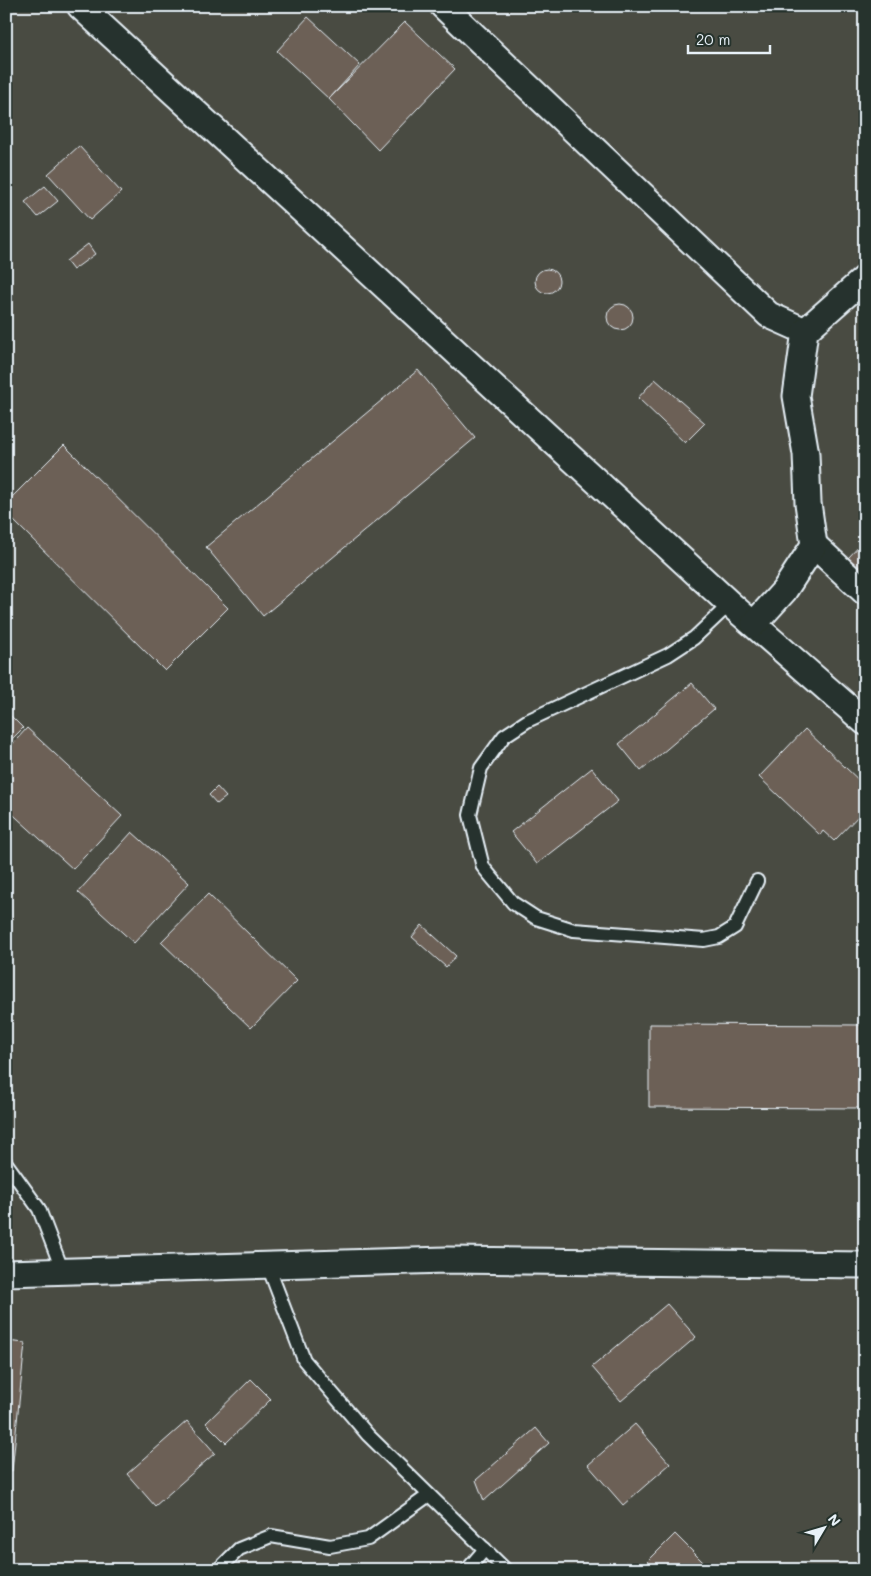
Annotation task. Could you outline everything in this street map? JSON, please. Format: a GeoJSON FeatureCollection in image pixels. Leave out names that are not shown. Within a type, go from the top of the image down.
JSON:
{"type":"FeatureCollection","features":[{"type":"Feature","properties":{"kind":"street"},"geometry":{"type":"LineString","coordinates":[[80,6],[730,604],[865,722]]}},
{"type":"Feature","properties":{"kind":"street"},"geometry":{"type":"LineString","coordinates":[[443,6],[769,315],[805,331]]}},
{"type":"Feature","properties":{"kind":"street"},"geometry":{"type":"LineString","coordinates":[[865,278],[805,331],[796,396],[806,454],[808,503],[814,545],[865,592]]}},
{"type":"Feature","properties":{"kind":"street"},"geometry":{"type":"LineString","coordinates":[[754,624],[784,591],[814,545]]}},
{"type":"Feature","properties":{"kind":"street"},"geometry":{"type":"LineString","coordinates":[[6,1273],[446,1260],[865,1265]]}},
{"type":"Feature","properties":{"kind":"lane"},"geometry":{"type":"LineString","coordinates":[[730,604],[694,638],[668,655],[527,721],[504,736],[481,768],[470,815],[482,867],[513,903],[536,918],[574,930],[704,940],[720,937],[735,927],[757,881]]}},
{"type":"Feature","properties":{"kind":"lane"},"geometry":{"type":"LineString","coordinates":[[6,1163],[39,1209],[64,1272]]}},
{"type":"Feature","properties":{"kind":"lane"},"geometry":{"type":"LineString","coordinates":[[268,1266],[304,1360],[368,1435],[506,1570]]}},
{"type":"Feature","properties":{"kind":"lane"},"geometry":{"type":"LineString","coordinates":[[218,1570],[239,1549],[271,1536],[330,1546],[368,1539],[429,1495]]}},
{"type":"Feature","properties":{"kind":"lane"},"geometry":{"type":"LineString","coordinates":[[467,1570],[485,1549]]}},
{"type":"Feature","properties":{"kind":"shaded area"},"geometry":{"type":"Polygon","coordinates":[[[6,6],[865,6],[865,1570],[6,1570],[6,6]]]}},
{"type":"Feature","properties":{"kind":"building"},"geometry":{"type":"Polygon","coordinates":[[[308,17],[360,65],[329,99],[277,51],[308,17]]]}},
{"type":"Feature","properties":{"kind":"building"},"geometry":{"type":"Polygon","coordinates":[[[405,22],[455,69],[378,150],[329,99],[405,22]]]}},
{"type":"Feature","properties":{"kind":"building"},"geometry":{"type":"Polygon","coordinates":[[[79,146],[121,192],[90,220],[48,174],[79,146]]]}},
{"type":"Feature","properties":{"kind":"building"},"geometry":{"type":"Polygon","coordinates":[[[45,186],[58,201],[38,217],[25,202],[45,186]]]}},
{"type":"Feature","properties":{"kind":"building"},"geometry":{"type":"Polygon","coordinates":[[[88,244],[95,254],[73,270],[66,261],[88,244]]]}},
{"type":"Feature","properties":{"kind":"building"},"geometry":{"type":"Polygon","coordinates":[[[547,269],[552,270],[558,276],[558,286],[552,292],[547,293],[542,292],[536,286],[535,281],[536,276],[542,270],[547,269]]]}},
{"type":"Feature","properties":{"kind":"building"},"geometry":{"type":"Polygon","coordinates":[[[620,304],[629,308],[633,317],[629,326],[620,330],[611,326],[607,317],[611,308],[620,304]]]}},
{"type":"Feature","properties":{"kind":"building"},"geometry":{"type":"Polygon","coordinates":[[[418,370],[475,438],[263,616],[206,547],[418,370]]]}},
{"type":"Feature","properties":{"kind":"building"},"geometry":{"type":"Polygon","coordinates":[[[655,379],[705,423],[685,443],[638,398],[655,379]]]}},
{"type":"Feature","properties":{"kind":"building"},"geometry":{"type":"Polygon","coordinates":[[[64,445],[228,608],[165,671],[6,513],[6,503],[64,445]]]}},
{"type":"Feature","properties":{"kind":"building"},"geometry":{"type":"Polygon","coordinates":[[[865,540],[865,574],[848,558],[865,540]]]}},
{"type":"Feature","properties":{"kind":"building"},"geometry":{"type":"Polygon","coordinates":[[[692,683],[714,709],[641,771],[619,744],[692,683]]]}},
{"type":"Feature","properties":{"kind":"building"},"geometry":{"type":"Polygon","coordinates":[[[6,711],[23,728],[6,745],[6,711]]]}},
{"type":"Feature","properties":{"kind":"building"},"geometry":{"type":"Polygon","coordinates":[[[27,728],[122,816],[73,869],[6,808],[6,803],[12,797],[6,791],[6,751],[27,728]]]}},
{"type":"Feature","properties":{"kind":"building"},"geometry":{"type":"Polygon","coordinates":[[[805,729],[865,786],[865,809],[834,841],[823,831],[820,835],[759,777],[805,729]]]}},
{"type":"Feature","properties":{"kind":"building"},"geometry":{"type":"Polygon","coordinates":[[[592,768],[618,801],[537,864],[511,832],[592,768]]]}},
{"type":"Feature","properties":{"kind":"building"},"geometry":{"type":"Polygon","coordinates":[[[217,787],[226,797],[217,804],[209,795],[217,787]]]}},
{"type":"Feature","properties":{"kind":"building"},"geometry":{"type":"Polygon","coordinates":[[[132,832],[189,883],[134,943],[78,892],[132,832]]]}},
{"type":"Feature","properties":{"kind":"building"},"geometry":{"type":"Polygon","coordinates":[[[208,894],[297,981],[251,1028],[161,942],[208,894]]]}},
{"type":"Feature","properties":{"kind":"building"},"geometry":{"type":"Polygon","coordinates":[[[422,925],[456,956],[446,967],[412,937],[422,925]]]}},
{"type":"Feature","properties":{"kind":"building"},"geometry":{"type":"Polygon","coordinates":[[[649,1024],[865,1025],[865,1108],[649,1107],[649,1024]]]}},
{"type":"Feature","properties":{"kind":"building"},"geometry":{"type":"Polygon","coordinates":[[[667,1304],[696,1337],[621,1401],[592,1367],[667,1304]]]}},
{"type":"Feature","properties":{"kind":"building"},"geometry":{"type":"Polygon","coordinates":[[[6,1341],[25,1343],[12,1471],[6,1470],[6,1341]]]}},
{"type":"Feature","properties":{"kind":"building"},"geometry":{"type":"Polygon","coordinates":[[[251,1379],[271,1399],[226,1443],[206,1423],[251,1379]]]}},
{"type":"Feature","properties":{"kind":"building"},"geometry":{"type":"Polygon","coordinates":[[[187,1421],[215,1453],[155,1506],[127,1474],[187,1421]]]}},
{"type":"Feature","properties":{"kind":"building"},"geometry":{"type":"Polygon","coordinates":[[[635,1424],[670,1464],[623,1505],[588,1465],[635,1424]]]}},
{"type":"Feature","properties":{"kind":"building"},"geometry":{"type":"Polygon","coordinates":[[[536,1428],[549,1443],[484,1501],[476,1480],[536,1428]]]}},
{"type":"Feature","properties":{"kind":"building"},"geometry":{"type":"Polygon","coordinates":[[[675,1534],[711,1570],[639,1570],[675,1534]]]}}]}
